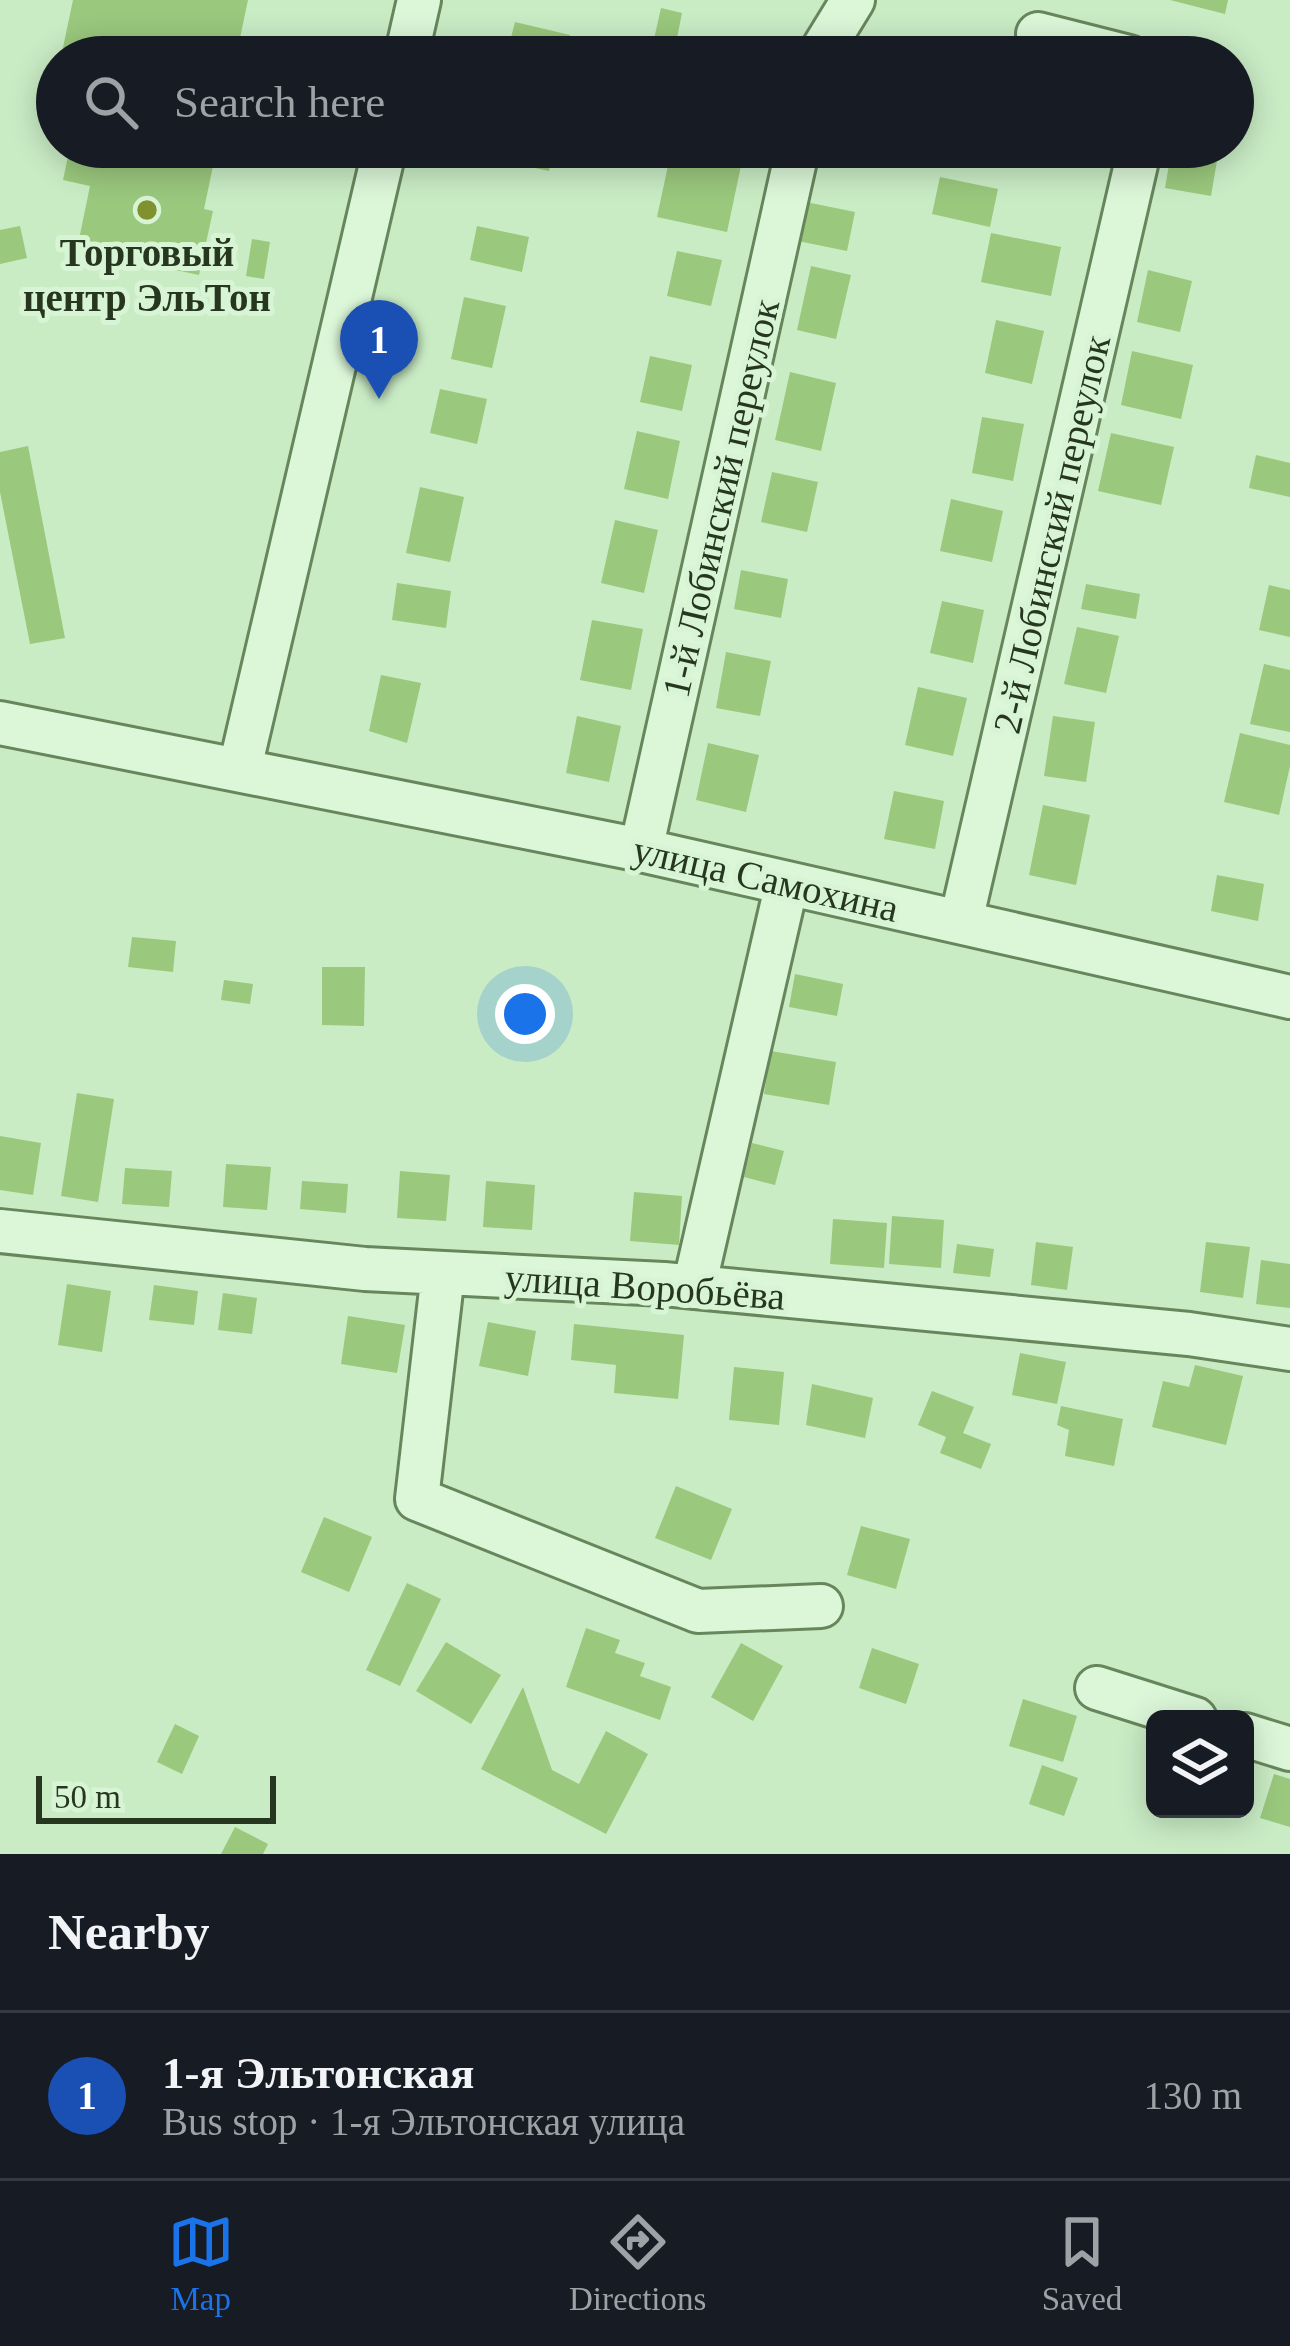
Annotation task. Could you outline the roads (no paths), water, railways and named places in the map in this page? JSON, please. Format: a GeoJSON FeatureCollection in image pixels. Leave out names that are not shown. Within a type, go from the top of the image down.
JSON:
{"type":"FeatureCollection","features":[{"type":"Feature","properties":{"kind":"street"},"geometry":{"type":"LineString","coordinates":[[411,36],[419,0]]}},
{"type":"Feature","properties":{"kind":"street"},"geometry":{"type":"LineString","coordinates":[[831,36],[853,0]]}},
{"type":"Feature","properties":{"kind":"street"},"geometry":{"type":"LineString","coordinates":[[1038,34],[1046,36]]}},
{"type":"Feature","properties":{"kind":"street"},"geometry":{"type":"LineString","coordinates":[[241,768],[380,168]]}},
{"type":"Feature","properties":{"kind":"street","name":"1-й Лобинский переулок"},"geometry":{"type":"LineString","coordinates":[[641,850],[793,168]]}},
{"type":"Feature","properties":{"kind":"street","name":"2-й Лобинский переулок"},"geometry":{"type":"LineString","coordinates":[[961,920],[1135,168]]}},
{"type":"Feature","properties":{"kind":"street","name":"улица Самохина"},"geometry":{"type":"LineString","coordinates":[[0,722],[641,850],[1290,997]]}},
{"type":"Feature","properties":{"kind":"street"},"geometry":{"type":"LineString","coordinates":[[694,1287],[787,883]]}},
{"type":"Feature","properties":{"kind":"street","name":"улица Воробьёва"},"geometry":{"type":"LineString","coordinates":[[0,1231],[365,1269],[694,1287],[1189,1334],[1290,1349]]}},
{"type":"Feature","properties":{"kind":"street"},"geometry":{"type":"LineString","coordinates":[[443,1273],[418,1499],[698,1612],[821,1606]]}},
{"type":"Feature","properties":{"kind":"street"},"geometry":{"type":"LineString","coordinates":[[1097,1688],[1167,1710]]}},
{"type":"Feature","properties":{"kind":"street"},"geometry":{"type":"LineString","coordinates":[[1254,1738],[1290,1749]]}},
{"type":"Feature","properties":{"kind":"place","name":"Торговый центр ЭльТон"},"geometry":{"type":"Point","coordinates":[147,210]}},
{"type":"Feature","properties":{"kind":"place","name":"1-я Эльтонская"},"geometry":{"type":"Point","coordinates":[379,399]}}]}
